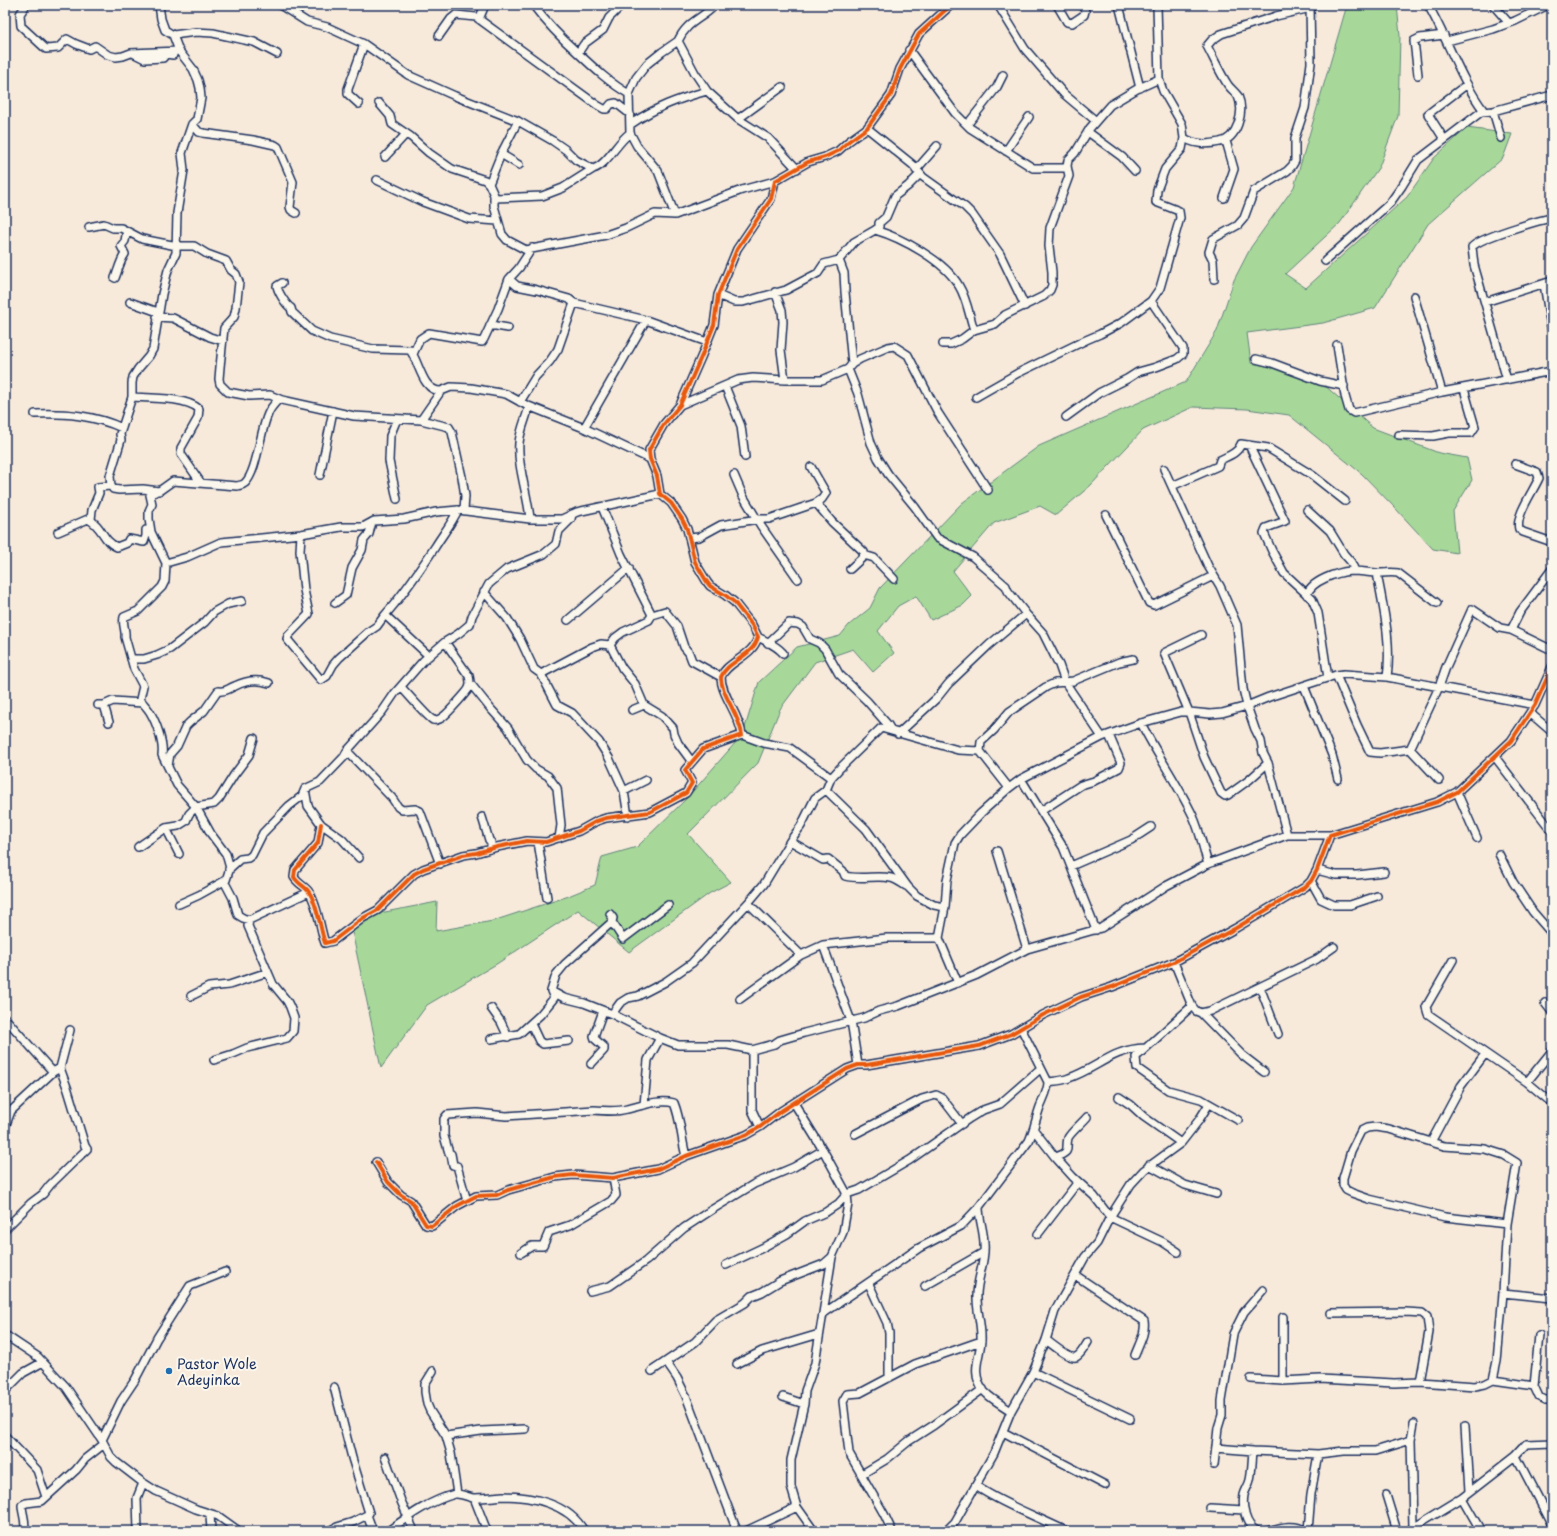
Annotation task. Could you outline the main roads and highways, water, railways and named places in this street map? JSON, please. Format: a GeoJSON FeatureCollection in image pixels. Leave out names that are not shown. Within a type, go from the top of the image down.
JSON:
{"type":"FeatureCollection","features":[{"type":"Feature","properties":{"kind":"place","name":"Pastor Wole Adeyinka"},"geometry":{"type":"Point","coordinates":[169,1371]}}]}
